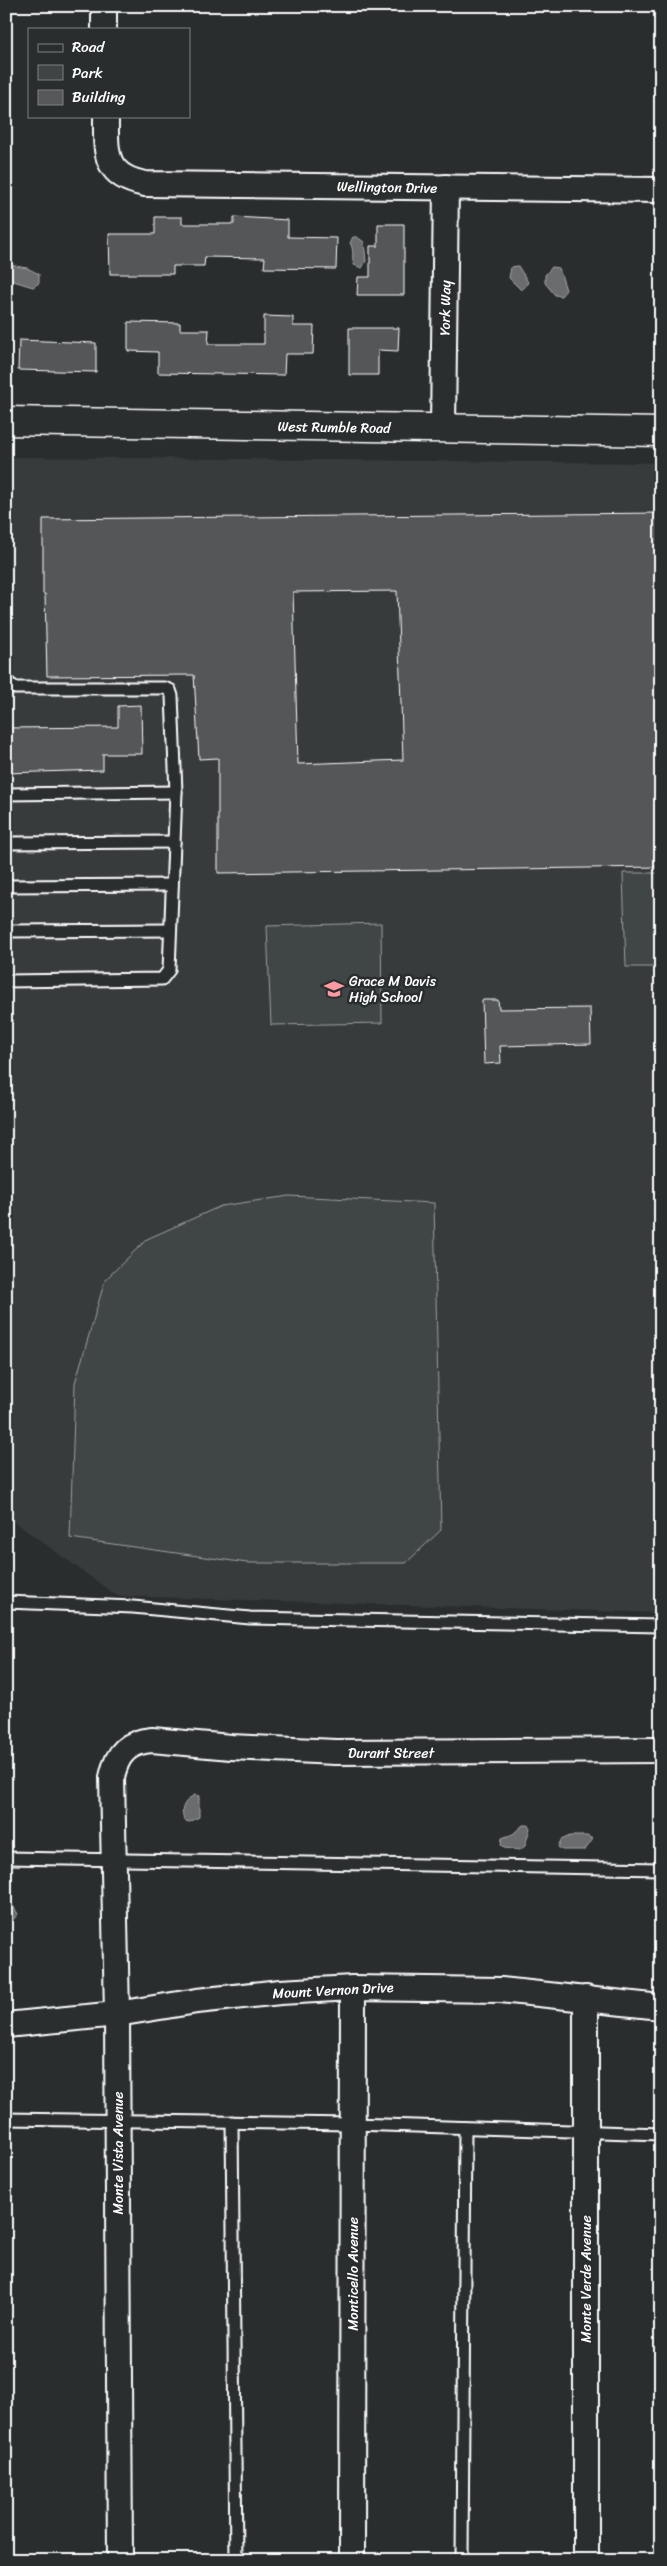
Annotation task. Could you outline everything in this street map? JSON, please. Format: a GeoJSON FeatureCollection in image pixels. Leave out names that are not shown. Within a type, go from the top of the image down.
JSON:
{"type":"FeatureCollection","features":[{"type":"Feature","properties":{"kind":"street"},"geometry":{"type":"LineString","coordinates":[[104,6],[104,28]]}},
{"type":"Feature","properties":{"kind":"street","name":"Wellington Drive"},"geometry":{"type":"LineString","coordinates":[[106,118],[106,152],[117,172],[132,182],[145,184],[661,190]]}},
{"type":"Feature","properties":{"kind":"street","name":"York Way"},"geometry":{"type":"LineString","coordinates":[[443,428],[446,188]]}},
{"type":"Feature","properties":{"kind":"street","name":"West Rumble Road"},"geometry":{"type":"LineString","coordinates":[[6,421],[661,432]]}},
{"type":"Feature","properties":{"kind":"street","name":"Durant Street"},"geometry":{"type":"LineString","coordinates":[[125,1749],[139,1741],[152,1740],[231,1747],[334,1752],[661,1750]]}},
{"type":"Feature","properties":{"kind":"street","name":"Monte Vista Avenue"},"geometry":{"type":"LineString","coordinates":[[120,2560],[117,2014],[112,1777],[115,1763],[125,1749]]}},
{"type":"Feature","properties":{"kind":"street","name":"Mount Vernon Drive"},"geometry":{"type":"LineString","coordinates":[[6,2025],[117,2014],[197,2001],[280,1992],[353,1988],[501,1990],[661,2007]]}},
{"type":"Feature","properties":{"kind":"street","name":"Monticello Avenue"},"geometry":{"type":"LineString","coordinates":[[352,2560],[353,1988]]}},
{"type":"Feature","properties":{"kind":"street","name":"Monte Verde Avenue"},"geometry":{"type":"LineString","coordinates":[[586,1998],[586,2560]]}},
{"type":"Feature","properties":{"kind":"lane"},"geometry":{"type":"LineString","coordinates":[[6,681],[15,688],[164,688],[170,690],[172,696],[176,792],[169,970],[162,979],[6,981]]}},
{"type":"Feature","properties":{"kind":"lane"},"geometry":{"type":"LineString","coordinates":[[6,794],[176,792]]}},
{"type":"Feature","properties":{"kind":"lane"},"geometry":{"type":"LineString","coordinates":[[6,843],[174,842]]}},
{"type":"Feature","properties":{"kind":"lane"},"geometry":{"type":"LineString","coordinates":[[6,886],[172,885]]}},
{"type":"Feature","properties":{"kind":"lane"},"geometry":{"type":"LineString","coordinates":[[6,931],[170,930]]}},
{"type":"Feature","properties":{"kind":"lane"},"geometry":{"type":"LineString","coordinates":[[6,1602],[133,1607],[250,1618],[661,1626]]}},
{"type":"Feature","properties":{"kind":"lane"},"geometry":{"type":"LineString","coordinates":[[6,1858],[661,1869]]}},
{"type":"Feature","properties":{"kind":"lane"},"geometry":{"type":"LineString","coordinates":[[6,2119],[118,2119],[353,2124],[661,2134]]}},
{"type":"Feature","properties":{"kind":"lane"},"geometry":{"type":"LineString","coordinates":[[232,2122],[236,2560]]}},
{"type":"Feature","properties":{"kind":"lane"},"geometry":{"type":"LineString","coordinates":[[462,2560],[465,2128]]}},
{"type":"Feature","properties":{"kind":"shaded area"},"geometry":{"type":"Polygon","coordinates":[[[353,237],[357,237],[364,242],[366,261],[362,268],[354,265],[353,262],[350,243],[353,237]]]}},
{"type":"Feature","properties":{"kind":"shaded area"},"geometry":{"type":"Polygon","coordinates":[[[10,265],[27,268],[39,274],[39,283],[33,287],[7,279],[6,268],[10,265]]]}},
{"type":"Feature","properties":{"kind":"shaded area"},"geometry":{"type":"Polygon","coordinates":[[[518,266],[528,282],[521,290],[509,278],[511,267],[518,266]]]}},
{"type":"Feature","properties":{"kind":"shaded area"},"geometry":{"type":"Polygon","coordinates":[[[552,267],[559,268],[566,290],[561,296],[555,295],[545,283],[545,275],[552,267]]]}},
{"type":"Feature","properties":{"kind":"shaded area","name":"Grace M Davis High School"},"geometry":{"type":"Polygon","coordinates":[[[6,457],[661,463],[661,1613],[117,1596],[6,1516],[6,457]]]}},
{"type":"Feature","properties":{"kind":"shaded area"},"geometry":{"type":"Polygon","coordinates":[[[195,1795],[199,1796],[199,1817],[190,1822],[185,1821],[182,1813],[184,1806],[195,1795]]]}},
{"type":"Feature","properties":{"kind":"shaded area"},"geometry":{"type":"Polygon","coordinates":[[[523,1825],[528,1825],[530,1828],[525,1846],[520,1850],[504,1848],[501,1845],[502,1838],[513,1834],[523,1825]]]}},
{"type":"Feature","properties":{"kind":"shaded area"},"geometry":{"type":"Polygon","coordinates":[[[570,1836],[587,1836],[593,1839],[585,1850],[562,1850],[558,1847],[561,1840],[570,1836]]]}},
{"type":"Feature","properties":{"kind":"shaded area"},"geometry":{"type":"Polygon","coordinates":[[[6,1894],[10,1894],[10,1901],[18,1914],[12,1921],[6,1921],[6,1894]]]}},
{"type":"Feature","properties":{"kind":"green space"},"geometry":{"type":"Polygon","coordinates":[[[623,873],[661,873],[661,967],[626,967],[623,873]]]}},
{"type":"Feature","properties":{"kind":"green space"},"geometry":{"type":"Polygon","coordinates":[[[381,923],[382,1023],[271,1025],[267,926],[381,923]]]}},
{"type":"Feature","properties":{"kind":"green space"},"geometry":{"type":"Polygon","coordinates":[[[289,1196],[434,1203],[441,1530],[406,1563],[247,1563],[70,1538],[75,1383],[105,1280],[147,1239],[221,1206],[289,1196]]]}},
{"type":"Feature","properties":{"kind":"building"},"geometry":{"type":"Polygon","coordinates":[[[155,217],[182,217],[182,224],[234,224],[234,217],[288,220],[288,237],[337,238],[336,269],[264,268],[265,258],[205,257],[204,266],[173,266],[173,274],[110,274],[109,234],[155,234],[155,217]]]}},
{"type":"Feature","properties":{"kind":"building"},"geometry":{"type":"Polygon","coordinates":[[[378,224],[404,224],[404,295],[357,295],[358,277],[370,277],[370,246],[378,246],[378,224]]]}},
{"type":"Feature","properties":{"kind":"building"},"geometry":{"type":"Polygon","coordinates":[[[264,316],[293,317],[293,326],[314,326],[313,354],[285,354],[284,375],[158,373],[158,352],[128,351],[128,322],[180,323],[180,330],[209,330],[208,344],[264,344],[264,316]]]}},
{"type":"Feature","properties":{"kind":"building"},"geometry":{"type":"Polygon","coordinates":[[[349,328],[399,328],[398,351],[378,350],[378,375],[349,375],[349,328]]]}},
{"type":"Feature","properties":{"kind":"building"},"geometry":{"type":"Polygon","coordinates":[[[19,340],[96,343],[96,372],[18,370],[19,340]]]}},
{"type":"Feature","properties":{"kind":"building"},"geometry":{"type":"Polygon","coordinates":[[[661,513],[661,867],[218,873],[218,758],[199,759],[194,675],[47,676],[45,594],[43,594],[43,519],[661,513]],[[397,591],[293,592],[298,764],[403,760],[397,591]]]}},
{"type":"Feature","properties":{"kind":"building"},"geometry":{"type":"Polygon","coordinates":[[[141,705],[142,754],[103,754],[103,770],[6,773],[6,728],[118,727],[118,706],[141,705]]]}},
{"type":"Feature","properties":{"kind":"building"},"geometry":{"type":"Polygon","coordinates":[[[482,1000],[498,1000],[499,1009],[590,1008],[591,1044],[500,1046],[501,1063],[484,1064],[482,1000]]]}},
{"type":"Feature","properties":{"kind":"place","name":"Grace M Davis High School"},"geometry":{"type":"Point","coordinates":[334,989]}}]}
